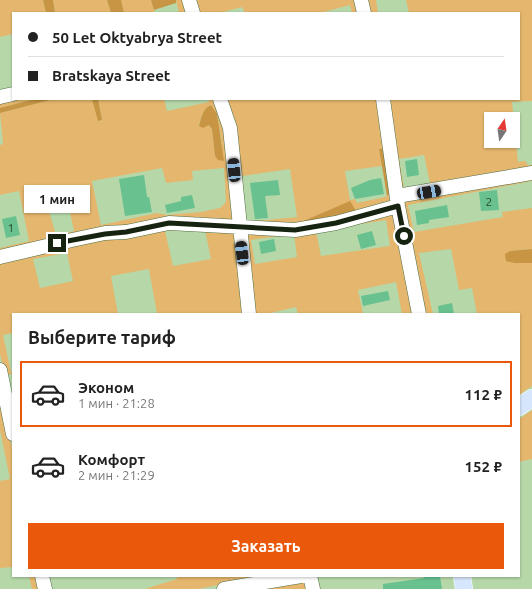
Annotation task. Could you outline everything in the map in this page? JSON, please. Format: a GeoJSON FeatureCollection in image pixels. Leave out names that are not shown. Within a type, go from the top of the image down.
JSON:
{"type":"FeatureCollection","features":[{"type":"Feature","properties":{"kind":"main road"},"geometry":{"type":"LineString","coordinates":[[520,406],[532,398]]}},
{"type":"Feature","properties":{"kind":"main road"},"geometry":{"type":"LineString","coordinates":[[462,577],[464,589]]}},
{"type":"Feature","properties":{"kind":"street"},"geometry":{"type":"LineString","coordinates":[[189,0],[193,12]]}},
{"type":"Feature","properties":{"kind":"street"},"geometry":{"type":"LineString","coordinates":[[361,0],[364,12]]}},
{"type":"Feature","properties":{"kind":"street"},"geometry":{"type":"LineString","coordinates":[[0,97],[12,94]]}},
{"type":"Feature","properties":{"kind":"street"},"geometry":{"type":"LineString","coordinates":[[220,100],[230,128],[249,313]]}},
{"type":"Feature","properties":{"kind":"street"},"geometry":{"type":"LineString","coordinates":[[383,100],[398,201],[419,313]]}},
{"type":"Feature","properties":{"kind":"street"},"geometry":{"type":"LineString","coordinates":[[0,257],[72,240],[126,232],[169,223],[295,230],[336,223],[398,201],[532,173]]}},
{"type":"Feature","properties":{"kind":"street"},"geometry":{"type":"LineString","coordinates":[[4,376],[12,428]]}},
{"type":"Feature","properties":{"kind":"street"},"geometry":{"type":"LineString","coordinates":[[42,577],[45,589]]}},
{"type":"Feature","properties":{"kind":"street"},"geometry":{"type":"LineString","coordinates":[[224,589],[295,577]]}},
{"type":"Feature","properties":{"kind":"street"},"geometry":{"type":"LineString","coordinates":[[310,577],[313,589]]}},
{"type":"Feature","properties":{"kind":"shaded area"},"geometry":{"type":"Polygon","coordinates":[[[0,0],[43,0],[46,12],[12,12],[12,34],[0,37],[0,0]]]}},
{"type":"Feature","properties":{"kind":"shaded area"},"geometry":{"type":"Polygon","coordinates":[[[43,0],[53,0],[55,12],[46,12],[43,0]]]}},
{"type":"Feature","properties":{"kind":"shaded area"},"geometry":{"type":"Polygon","coordinates":[[[53,0],[107,0],[111,12],[55,12],[53,0]]]}},
{"type":"Feature","properties":{"kind":"shaded area"},"geometry":{"type":"Polygon","coordinates":[[[107,0],[121,0],[124,12],[111,12],[107,0]]]}},
{"type":"Feature","properties":{"kind":"shaded area"},"geometry":{"type":"Polygon","coordinates":[[[121,0],[151,0],[155,12],[124,12],[121,0]]]}},
{"type":"Feature","properties":{"kind":"shaded area"},"geometry":{"type":"Polygon","coordinates":[[[151,0],[176,0],[176,3],[154,10],[151,0]]]}},
{"type":"Feature","properties":{"kind":"shaded area"},"geometry":{"type":"Polygon","coordinates":[[[176,0],[186,0],[189,12],[179,12],[176,0]]]}},
{"type":"Feature","properties":{"kind":"shaded area"},"geometry":{"type":"Polygon","coordinates":[[[192,0],[357,0],[359,12],[352,12],[350,5],[324,12],[244,12],[242,7],[223,12],[195,12],[192,0]]]}},
{"type":"Feature","properties":{"kind":"shaded area"},"geometry":{"type":"Polygon","coordinates":[[[365,0],[376,0],[378,12],[367,12],[365,0]]]}},
{"type":"Feature","properties":{"kind":"shaded area"},"geometry":{"type":"Polygon","coordinates":[[[406,0],[532,0],[532,101],[512,102],[513,112],[484,112],[484,148],[517,148],[518,162],[525,161],[528,165],[532,165],[532,171],[399,193],[388,100],[520,100],[520,12],[409,12],[406,0]],[[424,155],[399,159],[404,188],[430,183],[424,155]]]}},
{"type":"Feature","properties":{"kind":"shaded area"},"geometry":{"type":"Polygon","coordinates":[[[12,99],[31,100],[0,108],[0,100],[12,99]]]}},
{"type":"Feature","properties":{"kind":"shaded area"},"geometry":{"type":"Polygon","coordinates":[[[31,100],[50,100],[0,113],[0,108],[31,100]]]}},
{"type":"Feature","properties":{"kind":"shaded area"},"geometry":{"type":"Polygon","coordinates":[[[50,100],[92,100],[99,121],[102,120],[98,100],[164,100],[167,111],[209,102],[208,100],[218,100],[227,126],[234,220],[0,255],[0,248],[29,241],[19,191],[0,195],[0,145],[3,144],[0,113],[50,100]],[[211,105],[208,106],[204,111],[199,125],[209,125],[212,129],[215,156],[222,145],[217,114],[211,105]],[[162,168],[92,181],[101,225],[157,213],[167,215],[201,212],[220,208],[226,202],[224,168],[192,171],[193,180],[166,183],[162,168]],[[65,189],[44,194],[56,235],[74,231],[65,189]]]}},
{"type":"Feature","properties":{"kind":"shaded area"},"geometry":{"type":"Polygon","coordinates":[[[92,100],[98,100],[102,120],[98,121],[92,100]]]}},
{"type":"Feature","properties":{"kind":"shaded area"},"geometry":{"type":"Polygon","coordinates":[[[226,100],[378,100],[385,149],[379,149],[382,166],[345,171],[350,200],[355,199],[357,203],[385,197],[392,192],[390,203],[293,227],[241,224],[226,100]],[[290,169],[242,176],[246,222],[297,217],[290,169]]]}},
{"type":"Feature","properties":{"kind":"shaded area"},"geometry":{"type":"Polygon","coordinates":[[[211,105],[217,114],[224,161],[218,160],[215,156],[212,129],[209,125],[203,128],[199,126],[204,111],[211,105]]]}},
{"type":"Feature","properties":{"kind":"shaded area"},"geometry":{"type":"Polygon","coordinates":[[[379,149],[385,149],[392,192],[387,196],[379,149]]]}},
{"type":"Feature","properties":{"kind":"shaded area"},"geometry":{"type":"Polygon","coordinates":[[[532,176],[532,181],[408,205],[414,232],[503,217],[502,212],[532,208],[532,249],[510,251],[515,263],[532,263],[532,386],[520,394],[520,313],[477,313],[472,288],[459,290],[451,249],[419,253],[433,313],[424,313],[401,198],[532,176]]]}},
{"type":"Feature","properties":{"kind":"shaded area"},"geometry":{"type":"Polygon","coordinates":[[[350,201],[356,211],[299,223],[350,201]]]}},
{"type":"Feature","properties":{"kind":"shaded area"},"geometry":{"type":"Polygon","coordinates":[[[394,210],[415,313],[402,313],[396,282],[358,290],[363,313],[298,313],[296,307],[270,313],[253,313],[242,231],[394,210]],[[386,220],[316,231],[321,256],[390,246],[386,220]],[[294,234],[251,240],[255,264],[297,257],[294,234]]]}},
{"type":"Feature","properties":{"kind":"shaded area"},"geometry":{"type":"Polygon","coordinates":[[[155,228],[231,230],[235,234],[247,313],[157,313],[149,269],[111,276],[118,313],[12,313],[12,333],[3,335],[12,374],[5,375],[0,354],[0,259],[155,228]],[[205,230],[165,231],[173,266],[211,259],[205,230]],[[67,253],[33,259],[40,288],[73,281],[67,253]]]}},
{"type":"Feature","properties":{"kind":"shaded area"},"geometry":{"type":"Polygon","coordinates":[[[532,249],[532,263],[515,263],[506,261],[505,254],[510,251],[532,249]]]}},
{"type":"Feature","properties":{"kind":"shaded area"},"geometry":{"type":"Polygon","coordinates":[[[0,387],[12,448],[12,567],[0,568],[0,481],[10,479],[0,430],[0,387]]]}},
{"type":"Feature","properties":{"kind":"shaded area"},"geometry":{"type":"Polygon","coordinates":[[[532,410],[532,459],[520,462],[520,418],[532,410]]]}},
{"type":"Feature","properties":{"kind":"shaded area"},"geometry":{"type":"Polygon","coordinates":[[[29,577],[38,577],[41,589],[32,589],[29,577]]]}},
{"type":"Feature","properties":{"kind":"shaded area"},"geometry":{"type":"Polygon","coordinates":[[[177,577],[259,577],[198,589],[145,589],[177,579],[177,577]]]}},
{"type":"Feature","properties":{"kind":"shaded area"},"geometry":{"type":"Polygon","coordinates":[[[306,580],[309,589],[255,589],[306,580]]]}},
{"type":"Feature","properties":{"kind":"building"},"geometry":{"type":"Polygon","coordinates":[[[417,159],[419,175],[407,177],[405,161],[417,159]]]}},
{"type":"Feature","properties":{"kind":"building"},"geometry":{"type":"Polygon","coordinates":[[[144,175],[147,197],[149,197],[152,212],[125,216],[119,179],[144,175]]]}},
{"type":"Feature","properties":{"kind":"building"},"geometry":{"type":"Polygon","coordinates":[[[381,178],[384,194],[355,199],[351,188],[370,180],[381,178]]]}},
{"type":"Feature","properties":{"kind":"building"},"geometry":{"type":"Polygon","coordinates":[[[278,180],[280,195],[265,196],[268,218],[255,219],[250,183],[278,180]]]}},
{"type":"Feature","properties":{"kind":"building"},"geometry":{"type":"Polygon","coordinates":[[[497,190],[499,210],[481,211],[479,192],[497,190]]]}},
{"type":"Feature","properties":{"kind":"building"},"geometry":{"type":"Polygon","coordinates":[[[192,195],[195,208],[167,213],[165,205],[181,201],[181,197],[192,195]]]}},
{"type":"Feature","properties":{"kind":"building"},"geometry":{"type":"Polygon","coordinates":[[[447,205],[449,217],[429,220],[429,223],[417,225],[415,211],[447,205]]]}},
{"type":"Feature","properties":{"kind":"building"},"geometry":{"type":"Polygon","coordinates":[[[16,216],[20,235],[6,238],[2,219],[16,216]]]}},
{"type":"Feature","properties":{"kind":"building"},"geometry":{"type":"Polygon","coordinates":[[[372,231],[376,245],[361,249],[357,235],[372,231]]]}},
{"type":"Feature","properties":{"kind":"building"},"geometry":{"type":"Polygon","coordinates":[[[274,239],[276,251],[261,254],[259,242],[274,239]]]}},
{"type":"Feature","properties":{"kind":"building"},"geometry":{"type":"Polygon","coordinates":[[[388,291],[390,300],[363,306],[361,296],[388,291]]]}},
{"type":"Feature","properties":{"kind":"building"},"geometry":{"type":"Polygon","coordinates":[[[452,303],[454,313],[439,313],[438,306],[452,303]]]}},
{"type":"Feature","properties":{"kind":"building"},"geometry":{"type":"Polygon","coordinates":[[[440,577],[442,589],[383,589],[383,584],[440,577]]]}},
{"type":"Feature","properties":{"kind":"route"},"geometry":{"type":"LineString","coordinates":[[57,243],[105,234],[126,232],[169,223],[295,230],[336,223],[398,206],[404,236]]}}]}
